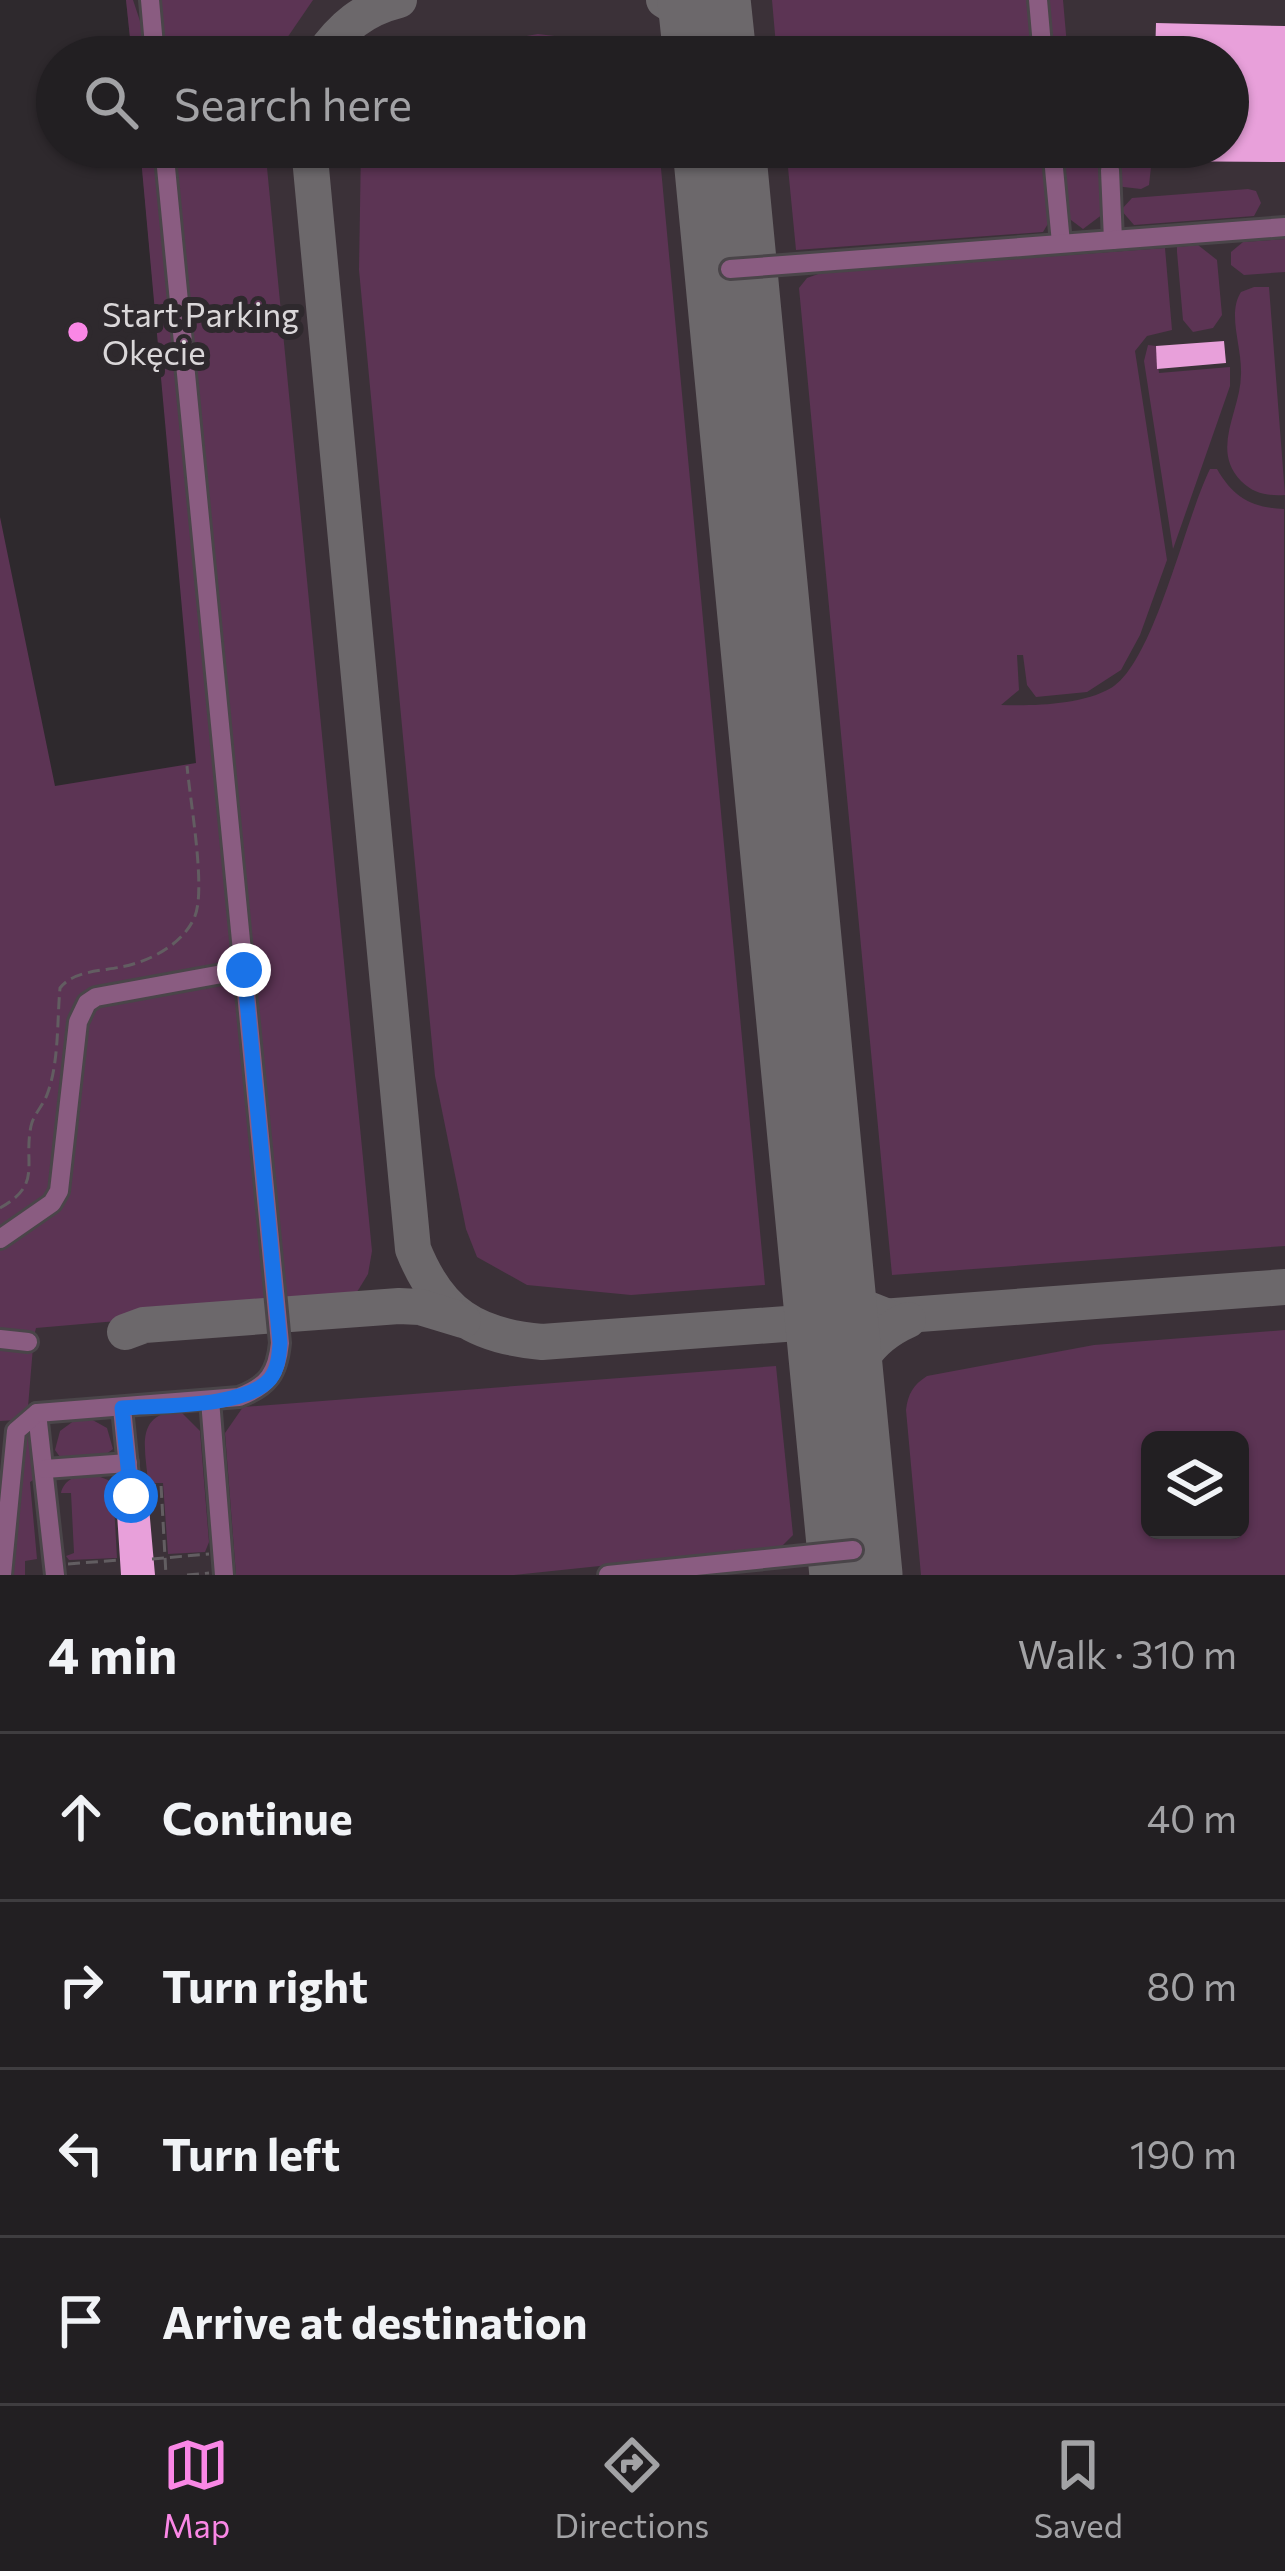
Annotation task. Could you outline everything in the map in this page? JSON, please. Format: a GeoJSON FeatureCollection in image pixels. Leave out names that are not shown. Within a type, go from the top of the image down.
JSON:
{"type":"FeatureCollection","features":[{"type":"Feature","properties":{"kind":"lane"},"geometry":{"type":"LineString","coordinates":[[150,0],[153,36]]}},
{"type":"Feature","properties":{"kind":"lane"},"geometry":{"type":"LineString","coordinates":[[1038,0],[1041,36]]}},
{"type":"Feature","properties":{"kind":"lane"},"geometry":{"type":"LineString","coordinates":[[2,1575],[16,1431],[37,1413],[239,1397],[273,1376],[280,1343],[166,168]]}},
{"type":"Feature","properties":{"kind":"lane"},"geometry":{"type":"LineString","coordinates":[[1054,168],[1061,243]]}},
{"type":"Feature","properties":{"kind":"lane"},"geometry":{"type":"LineString","coordinates":[[1110,170],[1113,240]]}},
{"type":"Feature","properties":{"kind":"lane"},"geometry":{"type":"LineString","coordinates":[[730,269],[1285,227]]}},
{"type":"Feature","properties":{"kind":"lane"},"geometry":{"type":"LineString","coordinates":[[0,1239],[52,1203],[59,1191],[78,1022],[87,1003],[96,997],[244,970]]}},
{"type":"Feature","properties":{"kind":"lane"},"geometry":{"type":"LineString","coordinates":[[0,1340],[28,1342]]}},
{"type":"Feature","properties":{"kind":"lane"},"geometry":{"type":"LineString","coordinates":[[210,1400],[224,1567]]}},
{"type":"Feature","properties":{"kind":"lane"},"geometry":{"type":"LineString","coordinates":[[122,1408],[130,1492]]}},
{"type":"Feature","properties":{"kind":"lane"},"geometry":{"type":"LineString","coordinates":[[37,1413],[55,1570]]}},
{"type":"Feature","properties":{"kind":"lane"},"geometry":{"type":"LineString","coordinates":[[45,1469],[128,1462]]}},
{"type":"Feature","properties":{"kind":"lane"},"geometry":{"type":"LineString","coordinates":[[608,1575],[853,1550]]}},
{"type":"Feature","properties":{"kind":"path"},"geometry":{"type":"LineString","coordinates":[[130,1492],[160,1485],[166,1575]]}},
{"type":"Feature","properties":{"kind":"path"},"geometry":{"type":"LineString","coordinates":[[152,1559],[224,1567]]}},
{"type":"Feature","properties":{"kind":"path"},"geometry":{"type":"LineString","coordinates":[[55,1570],[120,1560]]}},
{"type":"Feature","properties":{"kind":"path"},"geometry":{"type":"LineString","coordinates":[[187,1575],[224,1567]]}},
{"type":"Feature","properties":{"kind":"shaded area"},"geometry":{"type":"Polygon","coordinates":[[[126,0],[1285,0],[1285,1575],[0,1575],[0,1218],[216,961],[142,168],[1249,168],[1249,36],[130,36],[126,0]]]}},
{"type":"Feature","properties":{"kind":"shaded area"},"geometry":{"type":"Polygon","coordinates":[[[126,0],[133,0],[148,36],[130,36],[126,0]]]}},
{"type":"Feature","properties":{"kind":"shaded area"},"geometry":{"type":"Polygon","coordinates":[[[159,0],[313,0],[288,36],[162,36],[159,0]]]}},
{"type":"Feature","properties":{"kind":"shaded area"},"geometry":{"type":"Polygon","coordinates":[[[772,0],[1030,0],[1034,36],[775,36],[772,0]]]}},
{"type":"Feature","properties":{"kind":"shaded area"},"geometry":{"type":"Polygon","coordinates":[[[1043,0],[1063,0],[1066,36],[1047,36],[1043,0]]]}},
{"type":"Feature","properties":{"kind":"shaded area"},"geometry":{"type":"Polygon","coordinates":[[[142,168],[161,168],[234,960],[226,967],[91,994],[53,1191],[0,1236],[0,517],[55,786],[196,763],[142,168]]]}},
{"type":"Feature","properties":{"kind":"shaded area"},"geometry":{"type":"Polygon","coordinates":[[[175,168],[267,168],[372,1251],[368,1274],[354,1297],[346,1302],[284,1308],[175,168]]]}},
{"type":"Feature","properties":{"kind":"shaded area"},"geometry":{"type":"Polygon","coordinates":[[[361,168],[661,168],[765,1285],[631,1295],[527,1285],[477,1257],[466,1229],[435,1076],[359,270],[361,168]]]}},
{"type":"Feature","properties":{"kind":"shaded area"},"geometry":{"type":"Polygon","coordinates":[[[788,168],[1047,168],[1052,217],[1043,232],[796,250],[788,168]]]}},
{"type":"Feature","properties":{"kind":"shaded area"},"geometry":{"type":"Polygon","coordinates":[[[1060,168],[1104,168],[1103,214],[1083,229],[1067,217],[1060,168]]]}},
{"type":"Feature","properties":{"kind":"shaded area"},"geometry":{"type":"Polygon","coordinates":[[[1116,168],[1151,168],[1149,185],[1141,189],[1115,186],[1116,168]]]}},
{"type":"Feature","properties":{"kind":"shaded area"},"geometry":{"type":"Polygon","coordinates":[[[1256,191],[1261,203],[1254,216],[1134,225],[1121,210],[1132,198],[1256,191]]]}},
{"type":"Feature","properties":{"kind":"shaded area"},"geometry":{"type":"Polygon","coordinates":[[[1285,239],[1285,272],[1244,275],[1231,265],[1231,252],[1243,242],[1285,239]]]}},
{"type":"Feature","properties":{"kind":"shaded area"},"geometry":{"type":"Polygon","coordinates":[[[1198,245],[1217,260],[1222,315],[1213,328],[1193,332],[1183,320],[1177,247],[1198,245]]]}},
{"type":"Feature","properties":{"kind":"shaded area"},"geometry":{"type":"Polygon","coordinates":[[[1165,248],[1172,330],[1147,336],[1135,351],[1167,560],[1140,635],[1121,670],[1087,692],[1036,697],[1027,685],[1023,655],[1017,655],[1019,690],[1001,705],[1086,698],[1111,688],[1127,673],[1155,621],[1210,469],[1217,469],[1244,499],[1284,509],[1285,1246],[892,1275],[799,288],[807,278],[821,273],[1165,248]]]}},
{"type":"Feature","properties":{"kind":"shaded area"},"geometry":{"type":"Polygon","coordinates":[[[1269,287],[1285,495],[1261,493],[1246,485],[1228,456],[1241,374],[1235,310],[1241,292],[1269,287]]]}},
{"type":"Feature","properties":{"kind":"shaded area"},"geometry":{"type":"Polygon","coordinates":[[[1148,345],[1156,346],[1159,373],[1230,367],[1230,386],[1173,549],[1144,361],[1148,345]]]}},
{"type":"Feature","properties":{"kind":"shaded area"},"geometry":{"type":"Polygon","coordinates":[[[237,978],[268,1308],[36,1328],[34,1336],[0,1336],[0,1244],[61,1200],[82,1025],[94,1006],[237,978]]]}},
{"type":"Feature","properties":{"kind":"shaded area"},"geometry":{"type":"Polygon","coordinates":[[[1285,1330],[1285,1575],[921,1575],[906,1410],[915,1386],[927,1376],[1094,1345],[1285,1330]]]}},
{"type":"Feature","properties":{"kind":"shaded area"},"geometry":{"type":"Polygon","coordinates":[[[0,1343],[33,1347],[28,1407],[16,1420],[0,1421],[0,1343]]]}},
{"type":"Feature","properties":{"kind":"shaded area"},"geometry":{"type":"Polygon","coordinates":[[[776,1366],[793,1535],[781,1547],[514,1575],[236,1575],[225,1433],[243,1407],[776,1366]]]}},
{"type":"Feature","properties":{"kind":"shaded area"},"geometry":{"type":"Polygon","coordinates":[[[180,1411],[200,1431],[209,1542],[205,1552],[168,1554],[163,1483],[148,1483],[145,1446],[155,1418],[180,1411]]]}},
{"type":"Feature","properties":{"kind":"shaded area"},"geometry":{"type":"Polygon","coordinates":[[[89,1418],[107,1428],[113,1449],[105,1455],[60,1457],[55,1450],[60,1431],[75,1420],[89,1418]]]}},
{"type":"Feature","properties":{"kind":"shaded area"},"geometry":{"type":"Polygon","coordinates":[[[32,1431],[38,1477],[30,1482],[37,1559],[25,1561],[25,1575],[11,1575],[24,1439],[32,1431]]]}},
{"type":"Feature","properties":{"kind":"shaded area"},"geometry":{"type":"Polygon","coordinates":[[[90,1473],[113,1487],[117,1558],[69,1560],[66,1556],[74,1553],[71,1493],[61,1493],[68,1481],[90,1473]]]}},
{"type":"Feature","properties":{"kind":"building"},"geometry":{"type":"Polygon","coordinates":[[[1156,23],[1285,26],[1285,162],[1249,162],[1249,36],[1156,36],[1156,23]]]}},
{"type":"Feature","properties":{"kind":"building"},"geometry":{"type":"Polygon","coordinates":[[[1224,341],[1226,363],[1157,369],[1156,346],[1224,341]]]}},
{"type":"Feature","properties":{"kind":"building"},"geometry":{"type":"Polygon","coordinates":[[[148,1496],[155,1575],[121,1575],[116,1498],[131,1509],[140,1506],[148,1496]]]}},
{"type":"Feature","properties":{"kind":"taxiway"},"geometry":{"type":"LineString","coordinates":[[338,36],[375,8],[399,0]]}},
{"type":"Feature","properties":{"kind":"taxiway"},"geometry":{"type":"LineString","coordinates":[[664,0],[680,10],[698,36]]}},
{"type":"Feature","properties":{"kind":"taxiway"},"geometry":{"type":"LineString","coordinates":[[311,168],[413,1249],[448,1305],[479,1327],[542,1342],[1285,1287]]}},
{"type":"Feature","properties":{"kind":"taxiway"},"geometry":{"type":"LineString","coordinates":[[825,1258],[855,1304],[888,1317]]}},
{"type":"Feature","properties":{"kind":"taxiway"},"geometry":{"type":"LineString","coordinates":[[125,1332],[144,1325],[399,1306],[463,1320]]}},
{"type":"Feature","properties":{"kind":"taxiway"},"geometry":{"type":"LineString","coordinates":[[840,1416],[862,1358],[880,1337],[908,1320]]}},
{"type":"Feature","properties":{"kind":"runway"},"geometry":{"type":"LineString","coordinates":[[704,0],[708,36]]}},
{"type":"Feature","properties":{"kind":"runway"},"geometry":{"type":"LineString","coordinates":[[721,168],[856,1575]]}},
{"type":"Feature","properties":{"kind":"place","name":"Start Parking Okęcie"},"geometry":{"type":"Point","coordinates":[78,332]}},
{"type":"Feature","properties":{"kind":"route"},"geometry":{"type":"LineString","coordinates":[[131,1496],[122,1408],[239,1397],[265,1384],[278,1363],[280,1343],[244,970]]}}]}
